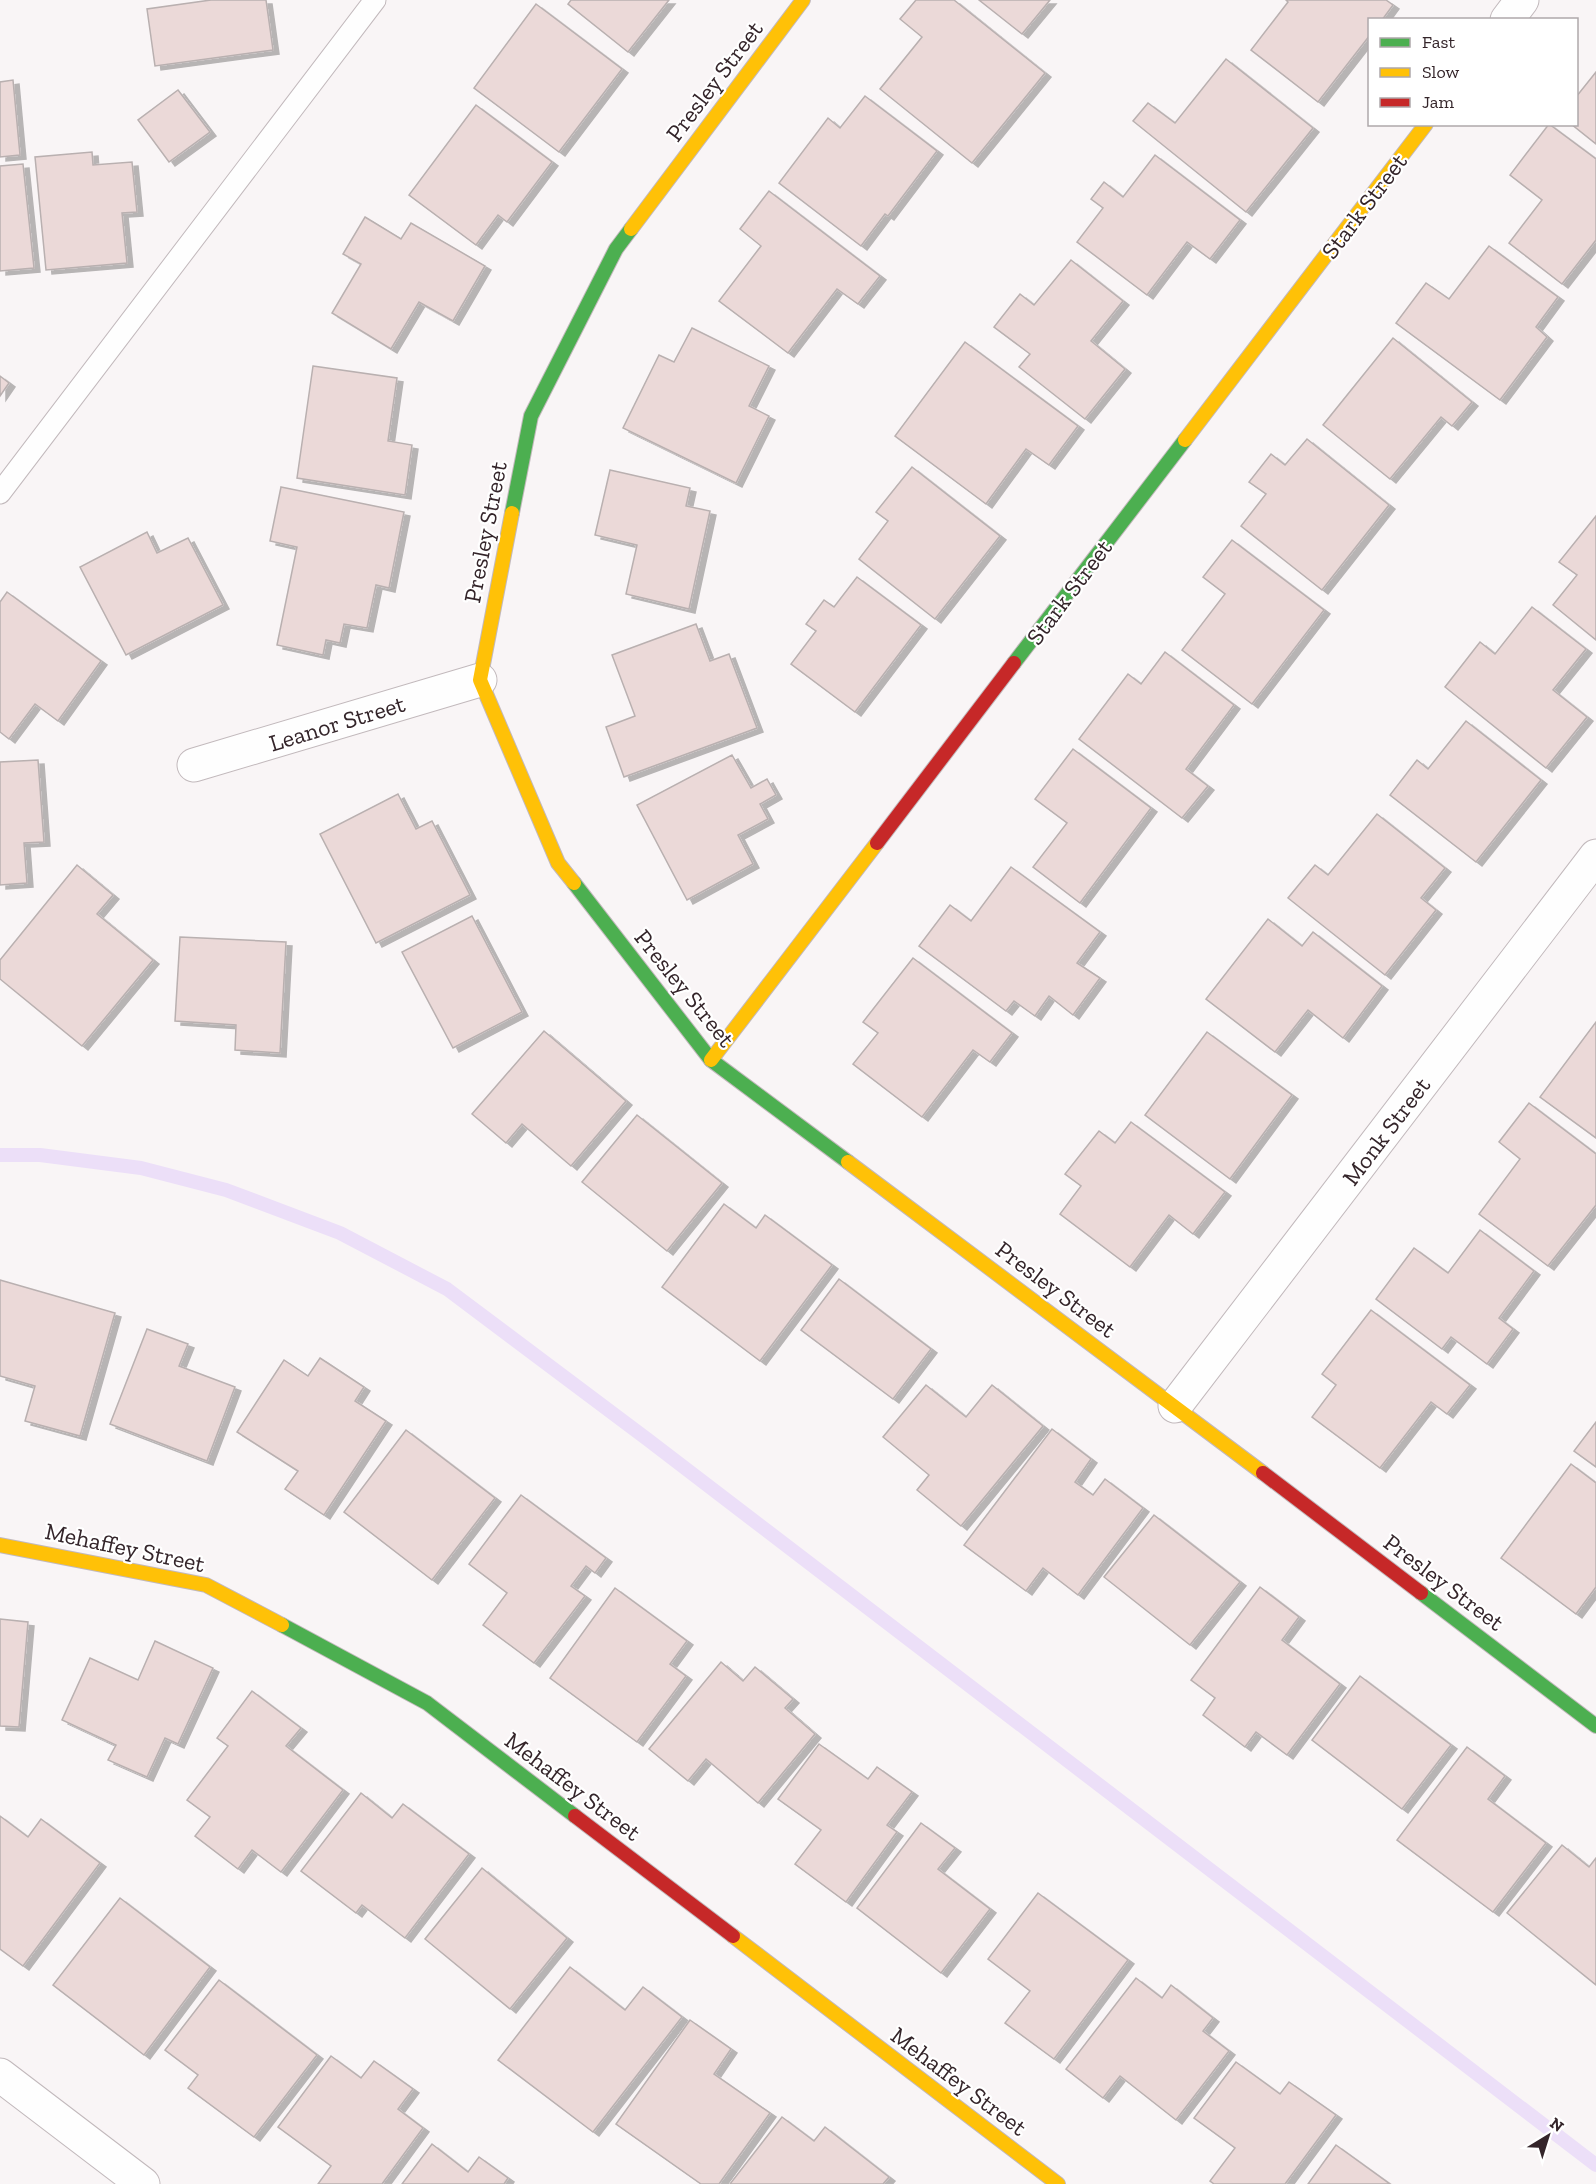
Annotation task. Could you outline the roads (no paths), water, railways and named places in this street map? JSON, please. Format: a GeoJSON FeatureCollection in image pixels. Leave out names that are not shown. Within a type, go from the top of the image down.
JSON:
{"type":"FeatureCollection","features":[{"type":"Feature","properties":{"kind":"street","name":"Presley Street"},"geometry":{"type":"LineString","coordinates":[[803,0],[616,249],[531,416],[480,680],[558,863],[711,1060],[1175,1406],[1596,1726]]}},
{"type":"Feature","properties":{"kind":"street"},"geometry":{"type":"LineString","coordinates":[[1508,18],[1522,0]]}},
{"type":"Feature","properties":{"kind":"street","name":"Stark Street"},"geometry":{"type":"LineString","coordinates":[[711,1060],[1424,126]]}},
{"type":"Feature","properties":{"kind":"street","name":"Leanor Street"},"geometry":{"type":"LineString","coordinates":[[194,765],[480,680]]}},
{"type":"Feature","properties":{"kind":"street","name":"Monk Street"},"geometry":{"type":"LineString","coordinates":[[1175,1406],[1596,856]]}},
{"type":"Feature","properties":{"kind":"street","name":"Mehaffey Street"},"geometry":{"type":"LineString","coordinates":[[0,1545],[206,1585],[427,1703],[1058,2184]]}},
{"type":"Feature","properties":{"kind":"street"},"geometry":{"type":"LineString","coordinates":[[0,2076],[143,2184]]}},
{"type":"Feature","properties":{"kind":"lane"},"geometry":{"type":"LineString","coordinates":[[0,493],[375,0]]}},
{"type":"Feature","properties":{"kind":"waterway"},"geometry":{"type":"LineString","coordinates":[[0,1155],[40,1155],[141,1168],[226,1190],[340,1233],[447,1289],[647,1439],[1596,2165]]}}]}
